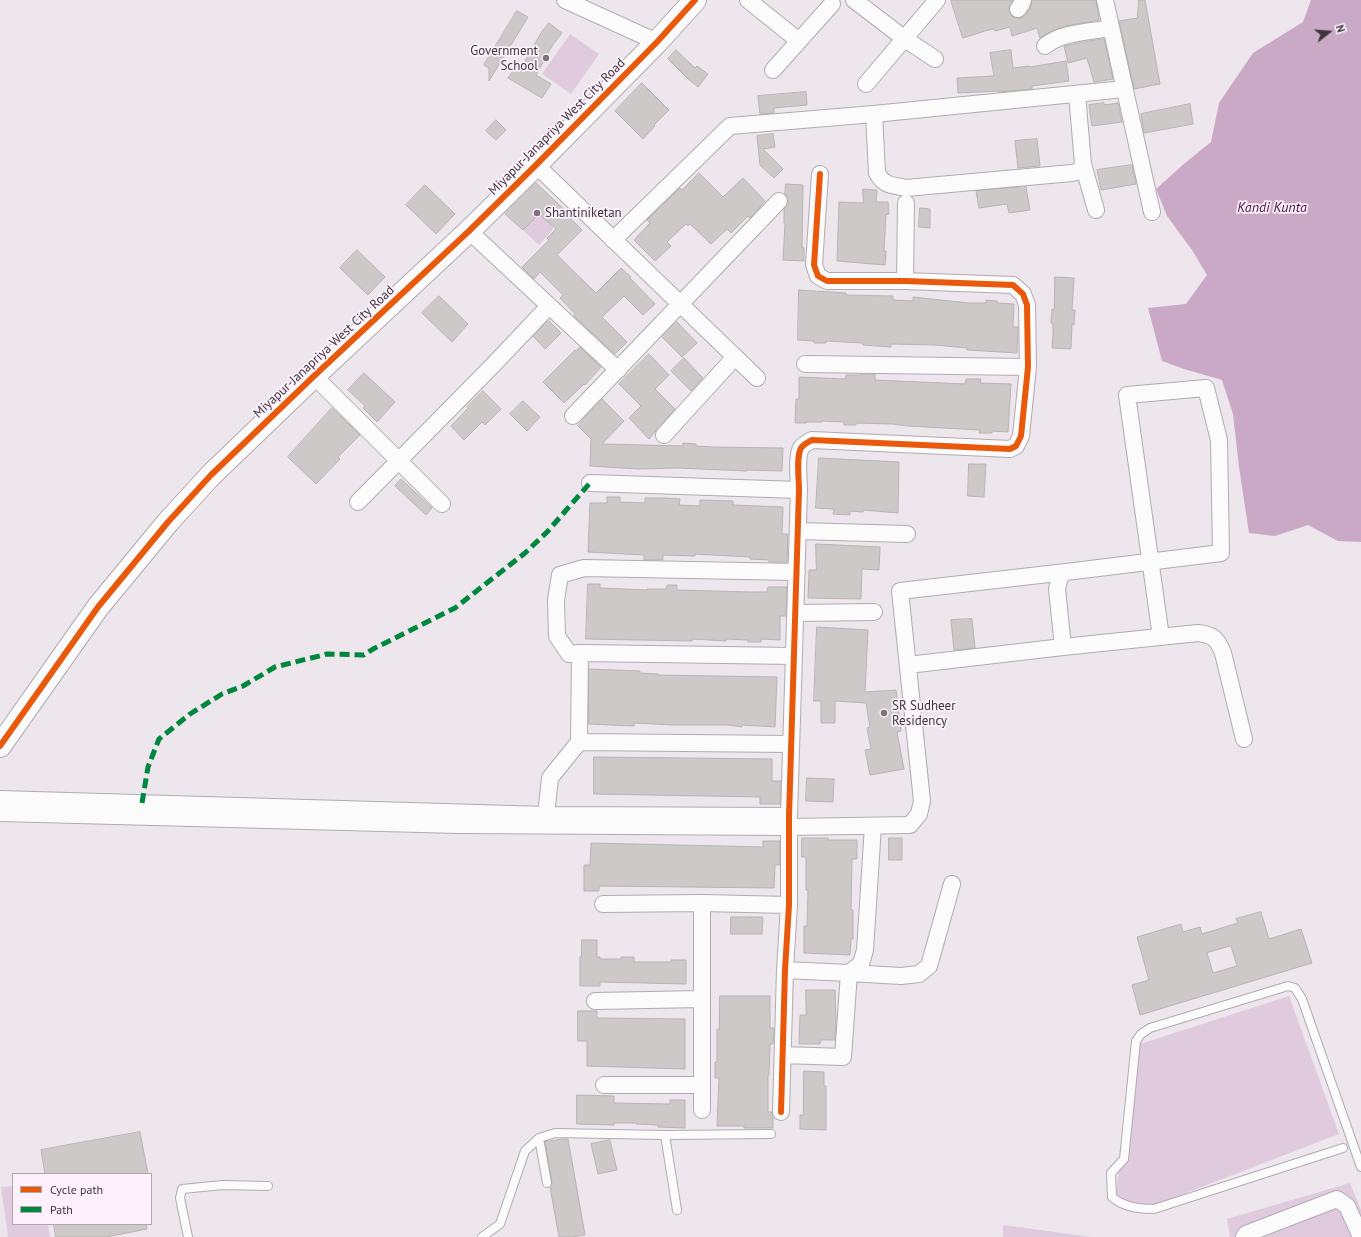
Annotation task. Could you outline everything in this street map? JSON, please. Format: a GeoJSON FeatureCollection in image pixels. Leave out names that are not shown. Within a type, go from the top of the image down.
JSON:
{"type":"FeatureCollection","features":[{"type":"Feature","properties":{"kind":"street"},"geometry":{"type":"LineString","coordinates":[[565,0],[657,42]]}},
{"type":"Feature","properties":{"kind":"street","name":"Miyapur-Janapriya West City Road"},"geometry":{"type":"LineString","coordinates":[[0,746],[98,607],[168,522],[211,475],[469,231],[657,42],[695,0]]}},
{"type":"Feature","properties":{"kind":"street"},"geometry":{"type":"LineString","coordinates":[[748,0],[799,41]]}},
{"type":"Feature","properties":{"kind":"street"},"geometry":{"type":"LineString","coordinates":[[854,0],[905,39],[935,59]]}},
{"type":"Feature","properties":{"kind":"street"},"geometry":{"type":"LineString","coordinates":[[866,84],[937,0]]}},
{"type":"Feature","properties":{"kind":"street"},"geometry":{"type":"LineString","coordinates":[[1105,0],[1152,212]]}},
{"type":"Feature","properties":{"kind":"street"},"geometry":{"type":"LineString","coordinates":[[773,70],[832,1]]}},
{"type":"Feature","properties":{"kind":"street"},"geometry":{"type":"LineString","coordinates":[[1045,46],[1064,36],[1111,28]]}},
{"type":"Feature","properties":{"kind":"street"},"geometry":{"type":"LineString","coordinates":[[613,240],[730,126],[874,114],[1124,89]]}},
{"type":"Feature","properties":{"kind":"street"},"geometry":{"type":"LineString","coordinates":[[874,114],[877,173],[881,180],[887,184],[906,188],[1072,173],[1080,171],[1084,156],[1077,94]]}},
{"type":"Feature","properties":{"kind":"street"},"geometry":{"type":"LineString","coordinates":[[1083,164],[1096,210]]}},
{"type":"Feature","properties":{"kind":"street"},"geometry":{"type":"LineString","coordinates":[[536,165],[757,378]]}},
{"type":"Feature","properties":{"kind":"street"},"geometry":{"type":"LineString","coordinates":[[781,1112],[785,970],[789,904],[789,822],[796,613],[799,454],[801,448],[812,440],[1010,449],[1016,446],[1021,436],[1028,367],[1027,305],[1023,294],[1013,285],[905,281],[827,281],[818,276],[814,265],[820,174]]}},
{"type":"Feature","properties":{"kind":"street"},"geometry":{"type":"LineString","coordinates":[[573,416],[779,201]]}},
{"type":"Feature","properties":{"kind":"street"},"geometry":{"type":"LineString","coordinates":[[905,281],[906,203]]}},
{"type":"Feature","properties":{"kind":"street"},"geometry":{"type":"LineString","coordinates":[[469,231],[618,370]]}},
{"type":"Feature","properties":{"kind":"street"},"geometry":{"type":"LineString","coordinates":[[358,502],[549,306]]}},
{"type":"Feature","properties":{"kind":"street"},"geometry":{"type":"LineString","coordinates":[[664,435],[735,358]]}},
{"type":"Feature","properties":{"kind":"street"},"geometry":{"type":"LineString","coordinates":[[805,364],[1028,367]]}},
{"type":"Feature","properties":{"kind":"street"},"geometry":{"type":"LineString","coordinates":[[314,376],[442,504]]}},
{"type":"Feature","properties":{"kind":"street"},"geometry":{"type":"LineString","coordinates":[[0,799],[789,822],[872,826],[910,825],[919,814],[922,801],[900,591],[1066,572],[1150,561],[1221,553],[1219,440],[1206,388],[1127,395],[1150,561],[1161,637]]}},
{"type":"Feature","properties":{"kind":"street"},"geometry":{"type":"LineString","coordinates":[[590,483],[799,490]]}},
{"type":"Feature","properties":{"kind":"street"},"geometry":{"type":"LineString","coordinates":[[798,531],[907,534]]}},
{"type":"Feature","properties":{"kind":"street"},"geometry":{"type":"LineString","coordinates":[[794,656],[569,654],[557,636],[556,600],[560,575],[584,568],[797,572]]}},
{"type":"Feature","properties":{"kind":"street"},"geometry":{"type":"LineString","coordinates":[[1063,647],[1057,589],[1060,576],[1066,572]]}},
{"type":"Feature","properties":{"kind":"street"},"geometry":{"type":"LineString","coordinates":[[796,613],[874,612]]}},
{"type":"Feature","properties":{"kind":"street"},"geometry":{"type":"LineString","coordinates":[[908,665],[1198,633],[1210,635],[1218,642],[1223,652],[1244,739]]}},
{"type":"Feature","properties":{"kind":"street"},"geometry":{"type":"LineString","coordinates":[[546,815],[550,778],[579,742],[580,654]]}},
{"type":"Feature","properties":{"kind":"street"},"geometry":{"type":"LineString","coordinates":[[579,742],[792,744]]}},
{"type":"Feature","properties":{"kind":"street"},"geometry":{"type":"LineString","coordinates":[[0,813],[459,825],[789,822]]}},
{"type":"Feature","properties":{"kind":"street"},"geometry":{"type":"LineString","coordinates":[[848,973],[861,964],[865,950],[872,826]]}},
{"type":"Feature","properties":{"kind":"street"},"geometry":{"type":"LineString","coordinates":[[785,970],[901,976],[919,974],[929,966],[952,884]]}},
{"type":"Feature","properties":{"kind":"street"},"geometry":{"type":"LineString","coordinates":[[702,903],[702,1110]]}},
{"type":"Feature","properties":{"kind":"street"},"geometry":{"type":"LineString","coordinates":[[603,904],[789,904]]}},
{"type":"Feature","properties":{"kind":"street"},"geometry":{"type":"LineString","coordinates":[[783,1056],[843,1057],[848,973]]}},
{"type":"Feature","properties":{"kind":"street"},"geometry":{"type":"LineString","coordinates":[[595,1001],[702,999]]}},
{"type":"Feature","properties":{"kind":"street"},"geometry":{"type":"LineString","coordinates":[[604,1085],[702,1085]]}},
{"type":"Feature","properties":{"kind":"street"},"geometry":{"type":"LineString","coordinates":[[1244,1237],[1246,1234],[1336,1199],[1347,1206],[1361,1237]]}},
{"type":"Feature","properties":{"kind":"lane"},"geometry":{"type":"LineString","coordinates":[[1343,1148],[1154,1209],[1138,1209],[1117,1201],[1112,1197],[1111,1173],[1124,1159],[1136,1041],[1141,1034],[1150,1028],[1288,986],[1295,988],[1302,999],[1361,1167]]}},
{"type":"Feature","properties":{"kind":"lane"},"geometry":{"type":"LineString","coordinates":[[482,1237],[500,1224],[525,1151],[539,1138],[555,1133],[665,1135],[771,1134]]}},
{"type":"Feature","properties":{"kind":"lane"},"geometry":{"type":"LineString","coordinates":[[665,1135],[677,1210]]}},
{"type":"Feature","properties":{"kind":"lane"},"geometry":{"type":"LineString","coordinates":[[539,1138],[547,1183]]}},
{"type":"Feature","properties":{"kind":"lane"},"geometry":{"type":"LineString","coordinates":[[188,1237],[180,1198],[182,1189],[223,1185],[268,1186]]}},
{"type":"Feature","properties":{"kind":"shaded area"},"geometry":{"type":"Polygon","coordinates":[[[570,34],[599,54],[571,94],[542,74],[570,34]]]}},
{"type":"Feature","properties":{"kind":"shaded area"},"geometry":{"type":"Polygon","coordinates":[[[539,213],[554,228],[539,245],[523,230],[539,213]]]}},
{"type":"Feature","properties":{"kind":"shaded area"},"geometry":{"type":"Polygon","coordinates":[[[1289,996],[1339,1134],[1147,1208],[1116,1196],[1131,1047],[1289,996]]]}},
{"type":"Feature","properties":{"kind":"shaded area"},"geometry":{"type":"Polygon","coordinates":[[[1350,1183],[1361,1210],[1361,1237],[1230,1237],[1227,1219],[1350,1183]]]}},
{"type":"Feature","properties":{"kind":"shaded area"},"geometry":{"type":"Polygon","coordinates":[[[12,1186],[12,1225],[48,1225],[50,1237],[8,1237],[1,1187],[12,1186]]]}},
{"type":"Feature","properties":{"kind":"shaded area"},"geometry":{"type":"Polygon","coordinates":[[[1003,1225],[1091,1237],[1003,1237],[1003,1225]]]}},
{"type":"Feature","properties":{"kind":"water","name":"Kandi Kunta"},"geometry":{"type":"Polygon","coordinates":[[[1311,0],[1361,0],[1361,542],[1338,541],[1308,525],[1275,536],[1249,533],[1233,414],[1222,380],[1162,361],[1148,308],[1186,304],[1207,275],[1192,250],[1167,216],[1156,189],[1211,142],[1219,103],[1253,53],[1303,22],[1311,0]]]}},
{"type":"Feature","properties":{"kind":"building"},"geometry":{"type":"Polygon","coordinates":[[[951,0],[1013,0],[1009,7],[1009,12],[1012,16],[1022,18],[1030,9],[1032,0],[1096,0],[1099,20],[1065,26],[1040,38],[1037,28],[1012,36],[1010,27],[995,31],[994,29],[985,31],[963,38],[951,0]]]}},
{"type":"Feature","properties":{"kind":"building"},"geometry":{"type":"Polygon","coordinates":[[[1139,0],[1145,0],[1160,84],[1134,89],[1119,21],[1137,18],[1139,0]]]}},
{"type":"Feature","properties":{"kind":"building"},"geometry":{"type":"Polygon","coordinates":[[[517,11],[528,17],[489,81],[489,68],[484,65],[517,11]]]}},
{"type":"Feature","properties":{"kind":"building"},"geometry":{"type":"Polygon","coordinates":[[[549,23],[562,33],[552,46],[536,75],[551,84],[542,98],[508,78],[518,64],[522,66],[541,33],[549,23]]]}},
{"type":"Feature","properties":{"kind":"building"},"geometry":{"type":"Polygon","coordinates":[[[1104,39],[1113,79],[1094,82],[1087,58],[1068,63],[1064,46],[1104,39]]]}},
{"type":"Feature","properties":{"kind":"building"},"geometry":{"type":"Polygon","coordinates":[[[676,50],[695,68],[697,66],[708,74],[698,87],[668,59],[676,50]]]}},
{"type":"Feature","properties":{"kind":"building"},"geometry":{"type":"Polygon","coordinates":[[[1011,50],[1013,68],[1030,67],[1066,61],[1069,81],[1032,86],[1032,89],[999,92],[958,93],[957,78],[994,76],[990,53],[1011,50]]]}},
{"type":"Feature","properties":{"kind":"building"},"geometry":{"type":"Polygon","coordinates":[[[642,83],[669,110],[643,139],[615,111],[642,83]]]}},
{"type":"Feature","properties":{"kind":"building"},"geometry":{"type":"Polygon","coordinates":[[[806,92],[807,105],[774,108],[774,113],[760,114],[758,96],[806,92]]]}},
{"type":"Feature","properties":{"kind":"building"},"geometry":{"type":"Polygon","coordinates":[[[1104,103],[1104,105],[1118,103],[1122,122],[1092,126],[1089,105],[1104,103]]]}},
{"type":"Feature","properties":{"kind":"building"},"geometry":{"type":"Polygon","coordinates":[[[1190,104],[1193,124],[1144,133],[1141,114],[1190,104]]]}},
{"type":"Feature","properties":{"kind":"building"},"geometry":{"type":"Polygon","coordinates":[[[496,120],[506,130],[496,140],[486,131],[496,120]]]}},
{"type":"Feature","properties":{"kind":"building"},"geometry":{"type":"Polygon","coordinates":[[[773,134],[775,147],[763,149],[783,169],[774,178],[760,165],[757,136],[773,134]]]}},
{"type":"Feature","properties":{"kind":"building"},"geometry":{"type":"Polygon","coordinates":[[[1037,139],[1040,166],[1018,168],[1015,141],[1037,139]]]}},
{"type":"Feature","properties":{"kind":"building"},"geometry":{"type":"Polygon","coordinates":[[[1132,165],[1136,184],[1101,190],[1097,170],[1132,165]]]}},
{"type":"Feature","properties":{"kind":"building"},"geometry":{"type":"Polygon","coordinates":[[[699,173],[723,197],[743,178],[765,201],[750,218],[748,216],[731,233],[727,229],[711,244],[690,224],[688,226],[686,224],[667,242],[671,246],[655,261],[634,240],[650,223],[647,220],[680,188],[682,190],[699,173]]]}},
{"type":"Feature","properties":{"kind":"building"},"geometry":{"type":"Polygon","coordinates":[[[536,183],[568,213],[567,215],[582,230],[557,255],[596,293],[621,268],[655,304],[643,315],[624,296],[602,317],[627,342],[615,354],[574,316],[575,314],[560,298],[563,295],[540,272],[534,279],[522,267],[549,240],[547,238],[556,229],[539,214],[523,230],[505,214],[536,183]]]}},
{"type":"Feature","properties":{"kind":"building"},"geometry":{"type":"Polygon","coordinates":[[[786,184],[803,185],[802,248],[804,248],[804,261],[783,260],[785,224],[784,209],[788,203],[788,198],[785,194],[786,184]]]}},
{"type":"Feature","properties":{"kind":"building"},"geometry":{"type":"Polygon","coordinates":[[[425,185],[455,214],[436,234],[406,205],[425,185]]]}},
{"type":"Feature","properties":{"kind":"building"},"geometry":{"type":"Polygon","coordinates":[[[1026,187],[1030,210],[1009,213],[1007,204],[979,208],[976,191],[1026,187]]]}},
{"type":"Feature","properties":{"kind":"building"},"geometry":{"type":"Polygon","coordinates":[[[863,189],[877,190],[876,202],[888,202],[889,214],[886,215],[884,251],[886,251],[885,265],[837,261],[839,202],[863,203],[863,189]]]}},
{"type":"Feature","properties":{"kind":"building"},"geometry":{"type":"Polygon","coordinates":[[[920,208],[930,209],[930,228],[919,227],[920,208]]]}},
{"type":"Feature","properties":{"kind":"building"},"geometry":{"type":"Polygon","coordinates":[[[357,250],[385,277],[368,295],[340,268],[357,250]]]}},
{"type":"Feature","properties":{"kind":"building"},"geometry":{"type":"Polygon","coordinates":[[[1055,277],[1074,278],[1072,310],[1075,310],[1074,325],[1072,324],[1071,349],[1052,348],[1053,324],[1051,323],[1052,309],[1054,309],[1055,277]]]}},
{"type":"Feature","properties":{"kind":"building"},"geometry":{"type":"Polygon","coordinates":[[[799,290],[846,293],[846,295],[893,296],[893,300],[913,301],[913,297],[969,303],[986,303],[986,300],[997,301],[997,303],[1014,304],[1013,327],[1018,327],[1017,353],[967,350],[967,348],[935,345],[891,344],[891,347],[863,345],[863,343],[826,341],[826,343],[814,343],[814,341],[798,340],[799,290]]]}},
{"type":"Feature","properties":{"kind":"building"},"geometry":{"type":"Polygon","coordinates":[[[439,296],[468,324],[452,342],[422,313],[439,296]]]}},
{"type":"Feature","properties":{"kind":"building"},"geometry":{"type":"Polygon","coordinates":[[[549,321],[561,333],[545,349],[533,336],[549,321]]]}},
{"type":"Feature","properties":{"kind":"building"},"geometry":{"type":"Polygon","coordinates":[[[677,322],[697,343],[682,357],[662,337],[677,322]]]}},
{"type":"Feature","properties":{"kind":"building"},"geometry":{"type":"Polygon","coordinates":[[[580,347],[601,367],[585,385],[584,384],[564,403],[543,382],[575,350],[576,351],[580,347]]]}},
{"type":"Feature","properties":{"kind":"building"},"geometry":{"type":"Polygon","coordinates":[[[649,354],[669,375],[655,389],[675,409],[649,439],[629,418],[641,406],[619,384],[649,354]]]}},
{"type":"Feature","properties":{"kind":"building"},"geometry":{"type":"Polygon","coordinates":[[[684,358],[703,378],[691,391],[671,371],[684,358]]]}},
{"type":"Feature","properties":{"kind":"building"},"geometry":{"type":"Polygon","coordinates":[[[364,373],[395,402],[377,422],[363,408],[365,406],[348,390],[364,373]]]}},
{"type":"Feature","properties":{"kind":"building"},"geometry":{"type":"Polygon","coordinates":[[[875,374],[875,380],[965,384],[966,379],[981,379],[980,383],[1011,384],[1008,432],[992,431],[992,433],[979,433],[980,430],[892,424],[856,423],[856,425],[844,425],[844,422],[822,421],[795,423],[796,399],[799,399],[799,377],[845,379],[846,375],[875,374]]]}},
{"type":"Feature","properties":{"kind":"building"},"geometry":{"type":"Polygon","coordinates":[[[483,391],[501,409],[485,425],[482,422],[464,440],[451,426],[483,391]]]}},
{"type":"Feature","properties":{"kind":"building"},"geometry":{"type":"Polygon","coordinates":[[[602,399],[624,421],[602,444],[683,446],[683,443],[696,444],[696,446],[713,447],[783,448],[782,471],[678,468],[638,469],[590,466],[591,439],[578,426],[602,399]]]}},
{"type":"Feature","properties":{"kind":"building"},"geometry":{"type":"Polygon","coordinates":[[[523,401],[540,417],[527,431],[510,414],[523,401]]]}},
{"type":"Feature","properties":{"kind":"building"},"geometry":{"type":"Polygon","coordinates":[[[332,408],[360,435],[338,457],[340,459],[316,484],[288,457],[332,408]]]}},
{"type":"Feature","properties":{"kind":"building"},"geometry":{"type":"Polygon","coordinates":[[[819,458],[899,462],[898,513],[863,510],[863,512],[850,511],[850,515],[833,514],[834,509],[816,508],[819,458]]]}},
{"type":"Feature","properties":{"kind":"building"},"geometry":{"type":"Polygon","coordinates":[[[969,464],[986,464],[984,497],[968,496],[969,464]]]}},
{"type":"Feature","properties":{"kind":"building"},"geometry":{"type":"Polygon","coordinates":[[[401,479],[432,508],[426,515],[395,486],[401,479]]]}},
{"type":"Feature","properties":{"kind":"building"},"geometry":{"type":"Polygon","coordinates":[[[607,497],[620,497],[620,502],[645,503],[645,498],[665,498],[680,499],[679,505],[700,506],[700,500],[733,501],[733,505],[783,507],[782,534],[788,534],[787,562],[769,562],[769,560],[750,559],[750,557],[695,554],[695,556],[663,555],[663,560],[644,560],[644,555],[588,552],[590,503],[607,503],[607,497]]]}},
{"type":"Feature","properties":{"kind":"building"},"geometry":{"type":"Polygon","coordinates":[[[816,544],[880,547],[879,570],[862,569],[861,599],[808,598],[809,570],[816,570],[816,544]]]}},
{"type":"Feature","properties":{"kind":"building"},"geometry":{"type":"Polygon","coordinates":[[[588,584],[600,584],[600,588],[647,590],[666,589],[667,585],[677,585],[677,590],[750,592],[767,592],[768,587],[787,587],[786,616],[780,616],[780,640],[761,639],[761,642],[748,642],[748,640],[726,639],[726,641],[692,639],[692,641],[586,639],[588,584]]]}},
{"type":"Feature","properties":{"kind":"building"},"geometry":{"type":"Polygon","coordinates":[[[972,619],[975,648],[954,650],[951,620],[972,619]]]}},
{"type":"Feature","properties":{"kind":"building"},"geometry":{"type":"Polygon","coordinates":[[[817,627],[868,630],[865,692],[896,690],[901,731],[897,732],[904,769],[870,775],[865,750],[871,749],[867,728],[870,727],[866,703],[835,701],[835,723],[821,723],[821,701],[814,701],[817,627]]]}},
{"type":"Feature","properties":{"kind":"building"},"geometry":{"type":"Polygon","coordinates":[[[589,669],[640,671],[640,673],[658,675],[777,677],[775,727],[634,723],[634,726],[589,724],[589,669]]]}},
{"type":"Feature","properties":{"kind":"building"},"geometry":{"type":"Polygon","coordinates":[[[594,757],[772,759],[772,781],[781,781],[780,804],[760,804],[760,797],[594,794],[594,757]]]}},
{"type":"Feature","properties":{"kind":"building"},"geometry":{"type":"Polygon","coordinates":[[[807,778],[834,779],[833,802],[806,801],[807,778]]]}},
{"type":"Feature","properties":{"kind":"building"},"geometry":{"type":"Polygon","coordinates":[[[802,838],[857,840],[857,859],[852,859],[851,910],[853,910],[853,939],[851,939],[850,955],[804,953],[804,926],[807,926],[808,890],[806,890],[806,857],[802,857],[802,838]]]}},
{"type":"Feature","properties":{"kind":"building"},"geometry":{"type":"Polygon","coordinates":[[[889,838],[902,838],[902,860],[889,860],[889,838]]]}},
{"type":"Feature","properties":{"kind":"building"},"geometry":{"type":"Polygon","coordinates":[[[763,841],[780,841],[780,865],[775,865],[774,888],[599,886],[599,891],[584,891],[584,865],[590,865],[591,843],[763,847],[763,841]]]}},
{"type":"Feature","properties":{"kind":"building"},"geometry":{"type":"Polygon","coordinates":[[[1261,912],[1269,939],[1301,929],[1312,963],[1140,1015],[1132,985],[1149,980],[1137,937],[1181,924],[1183,932],[1200,927],[1202,934],[1238,923],[1236,919],[1261,912]],[[1231,946],[1207,953],[1213,973],[1237,966],[1231,946]]]}},
{"type":"Feature","properties":{"kind":"building"},"geometry":{"type":"Polygon","coordinates":[[[731,917],[763,917],[762,934],[731,934],[731,917]]]}},
{"type":"Feature","properties":{"kind":"building"},"geometry":{"type":"Polygon","coordinates":[[[582,940],[597,940],[597,957],[600,957],[600,959],[621,959],[621,957],[634,957],[634,962],[671,962],[671,960],[686,960],[686,984],[600,982],[600,986],[580,986],[580,957],[582,940]]]}},
{"type":"Feature","properties":{"kind":"building"},"geometry":{"type":"Polygon","coordinates":[[[806,990],[835,990],[835,1040],[821,1040],[820,1044],[799,1044],[800,1015],[806,1015],[806,990]]]}},
{"type":"Feature","properties":{"kind":"building"},"geometry":{"type":"Polygon","coordinates":[[[720,996],[770,996],[770,1028],[774,1028],[773,1044],[770,1044],[768,1112],[772,1112],[773,1128],[717,1126],[719,1078],[715,1078],[715,1062],[717,1062],[717,1029],[719,1029],[720,996]]]}},
{"type":"Feature","properties":{"kind":"building"},"geometry":{"type":"Polygon","coordinates":[[[578,1011],[597,1011],[597,1018],[685,1019],[685,1069],[587,1066],[587,1041],[578,1041],[578,1011]]]}},
{"type":"Feature","properties":{"kind":"building"},"geometry":{"type":"Polygon","coordinates":[[[804,1071],[824,1072],[824,1086],[826,1086],[826,1130],[800,1129],[800,1115],[803,1115],[804,1071]]]}},
{"type":"Feature","properties":{"kind":"building"},"geometry":{"type":"Polygon","coordinates":[[[577,1095],[614,1096],[614,1103],[670,1104],[670,1100],[685,1100],[685,1128],[658,1127],[658,1125],[636,1123],[614,1123],[614,1125],[577,1124],[577,1095]]]}},
{"type":"Feature","properties":{"kind":"building"},"geometry":{"type":"Polygon","coordinates":[[[140,1132],[148,1173],[45,1173],[41,1150],[140,1132]]]}},
{"type":"Feature","properties":{"kind":"building"},"geometry":{"type":"Polygon","coordinates":[[[568,1139],[585,1235],[559,1237],[550,1187],[552,1182],[545,1142],[568,1139]]]}},
{"type":"Feature","properties":{"kind":"building"},"geometry":{"type":"Polygon","coordinates":[[[610,1140],[617,1170],[598,1174],[591,1144],[610,1140]]]}},
{"type":"Feature","properties":{"kind":"building"},"geometry":{"type":"Polygon","coordinates":[[[54,1225],[146,1225],[147,1229],[106,1237],[56,1237],[54,1225]]]}},
{"type":"Feature","properties":{"kind":"marked path"},"geometry":{"type":"LineString","coordinates":[[142,803],[148,767],[159,739],[190,714],[222,694],[243,686],[275,667],[327,654],[364,655],[373,649],[455,608],[525,553],[547,532],[590,483]]}},
{"type":"Feature","properties":{"kind":"cycle path"},"geometry":{"type":"LineString","coordinates":[[0,746],[98,607],[168,522],[211,475],[469,231],[657,42],[695,0]]}},
{"type":"Feature","properties":{"kind":"cycle path"},"geometry":{"type":"LineString","coordinates":[[781,1112],[785,970],[789,905],[789,816],[799,452],[803,445],[812,440],[1010,449],[1016,446],[1021,436],[1028,367],[1027,305],[1023,294],[1013,285],[905,281],[827,281],[818,276],[814,265],[820,174]]}},
{"type":"Feature","properties":{"kind":"place","name":"Government School"},"geometry":{"type":"Point","coordinates":[546,58]}},
{"type":"Feature","properties":{"kind":"place","name":"Shantiniketan"},"geometry":{"type":"Point","coordinates":[537,213]}},
{"type":"Feature","properties":{"kind":"place","name":"SR Sudheer Residency"},"geometry":{"type":"Point","coordinates":[884,713]}}]}
